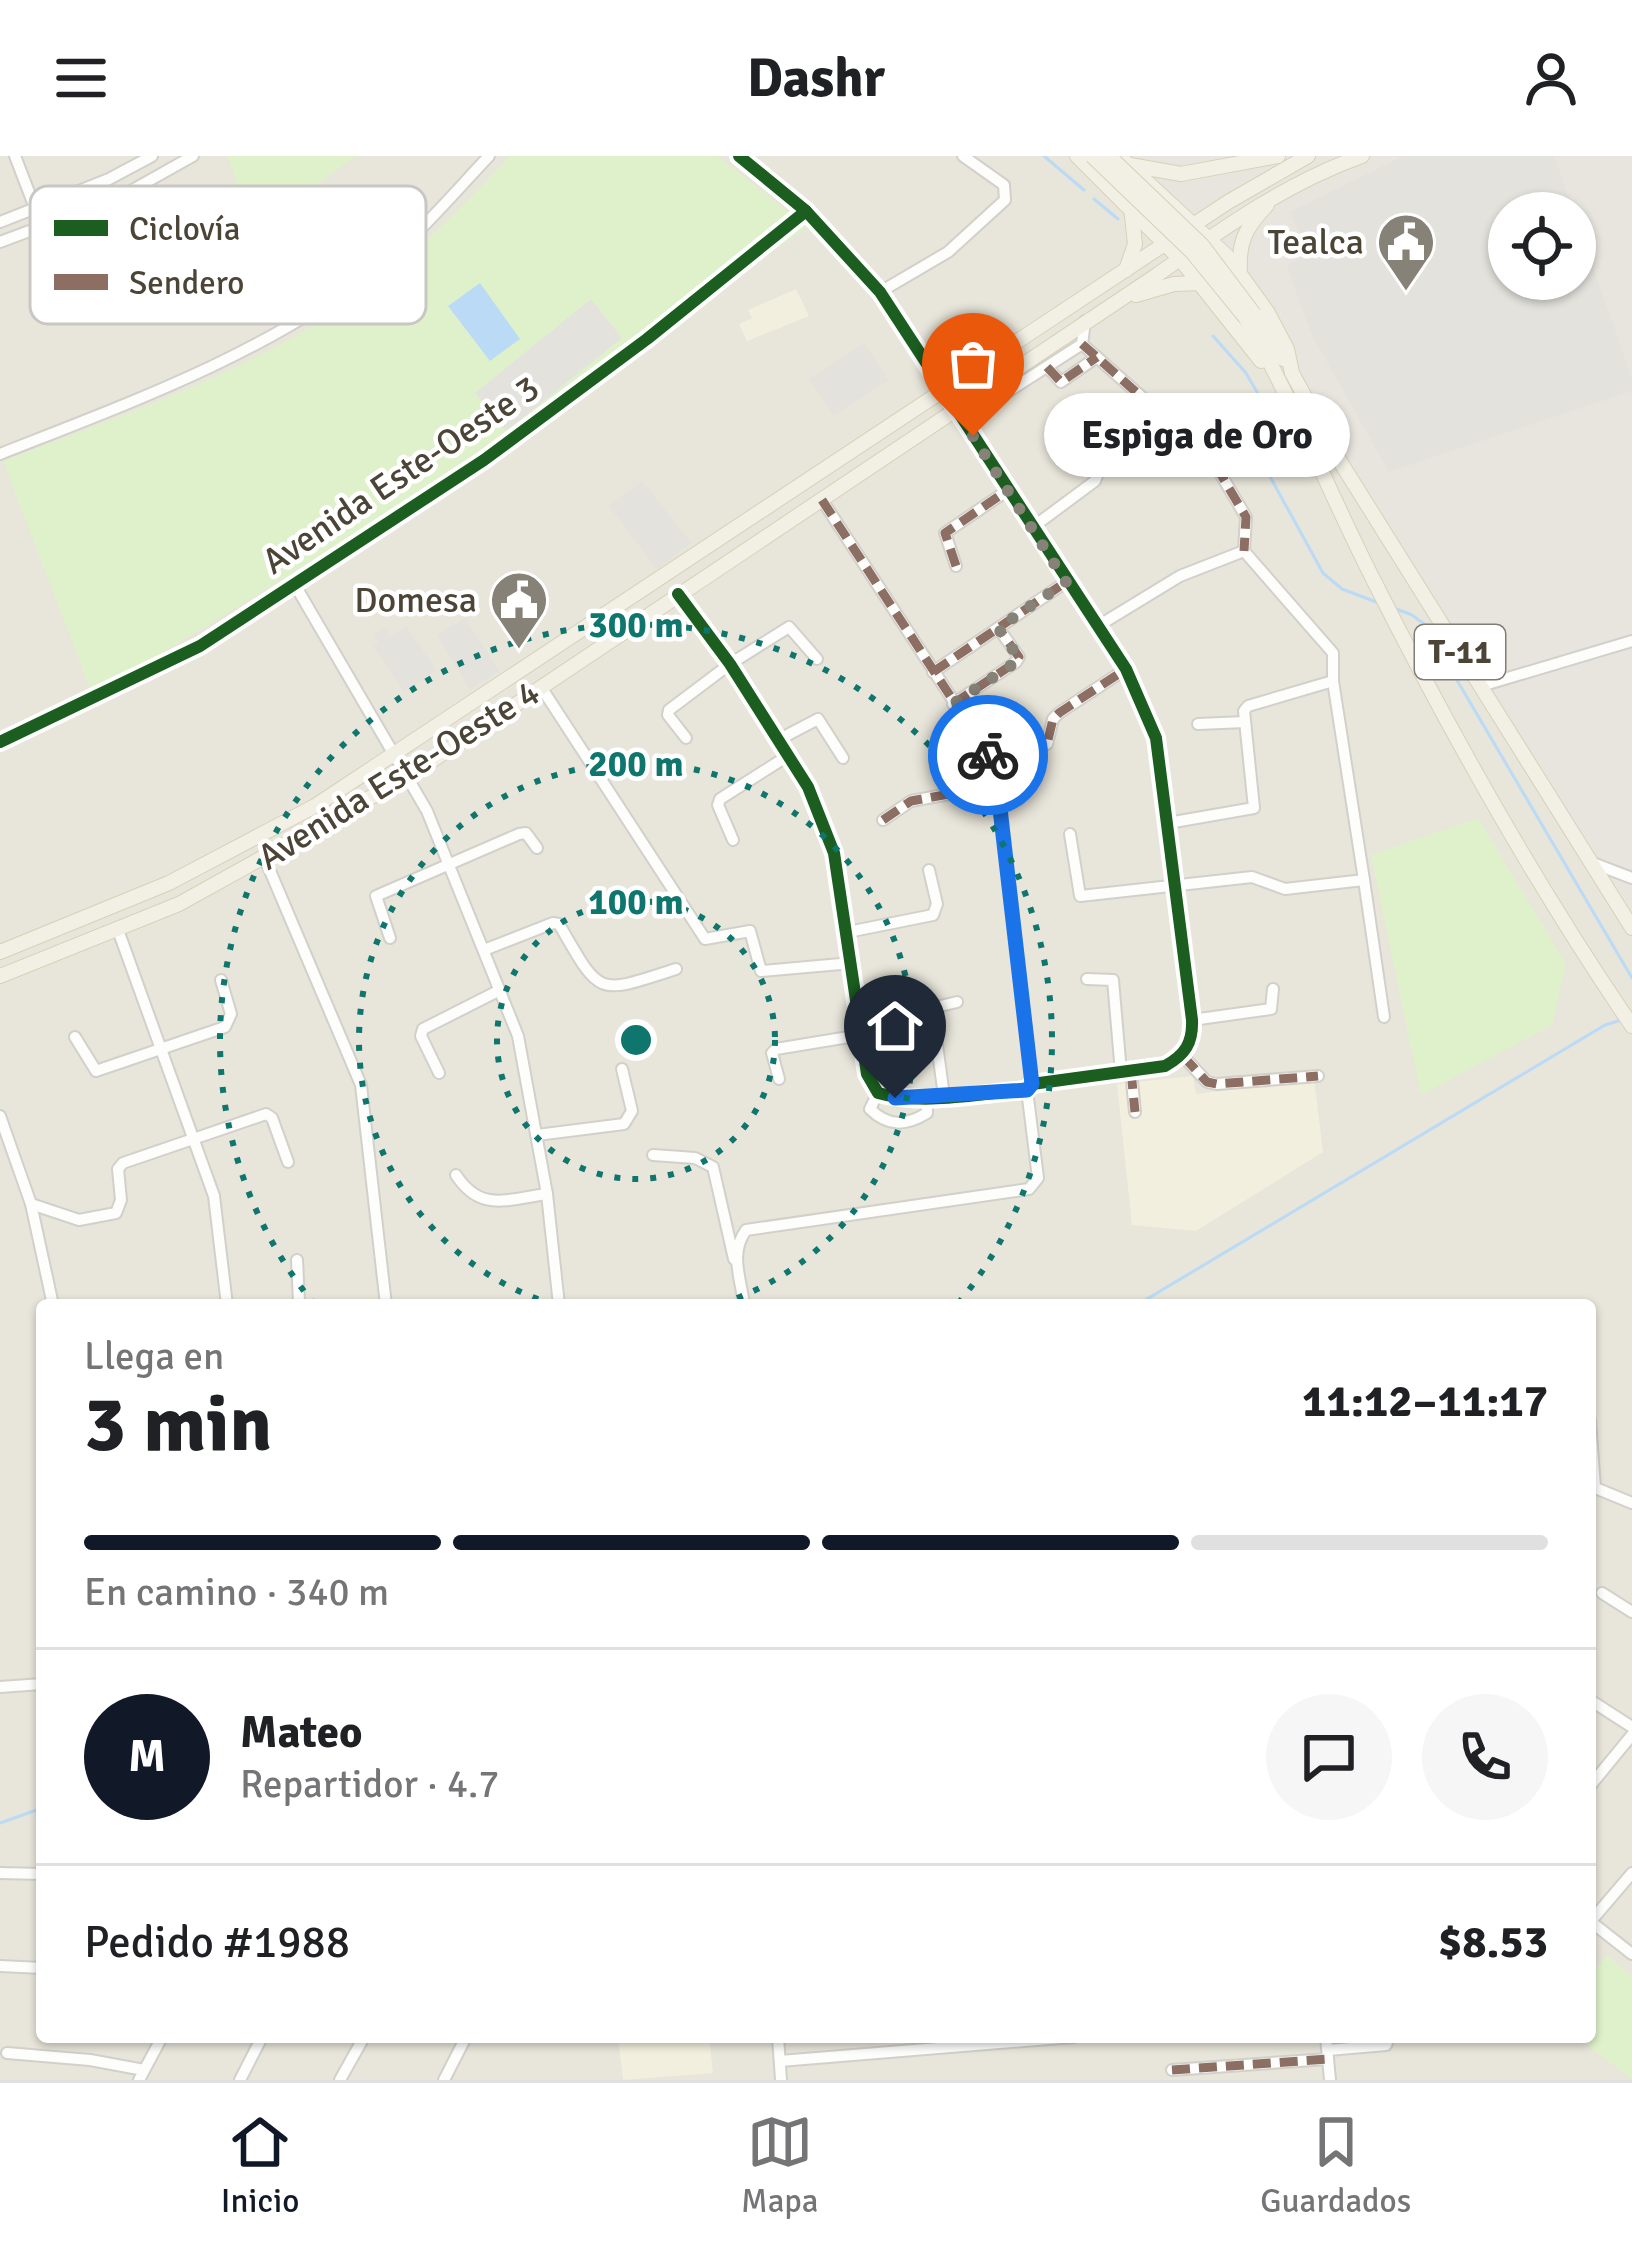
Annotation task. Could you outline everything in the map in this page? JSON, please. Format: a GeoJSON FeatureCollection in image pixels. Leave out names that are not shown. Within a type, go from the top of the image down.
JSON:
{"type":"FeatureCollection","features":[{"type":"Feature","properties":{"kind":"main road","name":"T-11"},"geometry":{"type":"LineString","coordinates":[[1077,156],[1180,259],[1264,365],[1286,374]]}},
{"type":"Feature","properties":{"kind":"main road","name":"T-11"},"geometry":{"type":"LineString","coordinates":[[1092,156],[1250,315]]}},
{"type":"Feature","properties":{"kind":"main road","name":"T-11"},"geometry":{"type":"LineString","coordinates":[[1109,156],[1202,245],[1250,315],[1632,928]]}},
{"type":"Feature","properties":{"kind":"main road","name":"T-11"},"geometry":{"type":"LineString","coordinates":[[1124,160],[1181,174],[1278,156]]}},
{"type":"Feature","properties":{"kind":"main road"},"geometry":{"type":"LineString","coordinates":[[0,952],[169,883],[315,806],[1276,171],[1308,156]]}},
{"type":"Feature","properties":{"kind":"main road"},"geometry":{"type":"LineString","coordinates":[[1128,295],[1280,193],[1362,156]]}},
{"type":"Feature","properties":{"kind":"main road","name":"T-11"},"geometry":{"type":"LineString","coordinates":[[1124,160],[1196,224],[1240,274],[1287,349],[1286,374],[1374,581],[1451,734],[1627,1019]]}},
{"type":"Feature","properties":{"kind":"main road"},"geometry":{"type":"LineString","coordinates":[[1240,274],[1238,245],[1243,234],[1280,193]]}},
{"type":"Feature","properties":{"kind":"main road"},"geometry":{"type":"LineString","coordinates":[[1126,270],[1135,244],[1131,207]]}},
{"type":"Feature","properties":{"kind":"main road"},"geometry":{"type":"LineString","coordinates":[[1128,295],[1174,284],[1201,284]]}},
{"type":"Feature","properties":{"kind":"main road","name":"Avenida Este-Oeste 4"},"geometry":{"type":"LineString","coordinates":[[0,976],[118,930],[265,859],[409,776],[1128,295]]}},
{"type":"Feature","properties":{"kind":"street"},"geometry":{"type":"LineString","coordinates":[[15,156],[30,195]]}},
{"type":"Feature","properties":{"kind":"street"},"geometry":{"type":"LineString","coordinates":[[92,186],[152,156]]}},
{"type":"Feature","properties":{"kind":"street"},"geometry":{"type":"LineString","coordinates":[[140,186],[193,156]]}},
{"type":"Feature","properties":{"kind":"street"},"geometry":{"type":"LineString","coordinates":[[426,220],[489,156]]}},
{"type":"Feature","properties":{"kind":"street"},"geometry":{"type":"LineString","coordinates":[[678,594],[730,664],[808,788],[833,853],[867,1074],[878,1093],[895,1098],[928,1097],[1029,1087],[1165,1066],[1183,1056],[1192,1020],[1156,737],[1126,669],[880,292],[806,211],[739,156]]}},
{"type":"Feature","properties":{"kind":"street"},"geometry":{"type":"LineString","coordinates":[[880,292],[948,252],[1005,200],[1004,184],[963,156]]}},
{"type":"Feature","properties":{"kind":"street"},"geometry":{"type":"LineString","coordinates":[[0,222],[30,210]]}},
{"type":"Feature","properties":{"kind":"street","name":"Avenida Este-Oeste 3"},"geometry":{"type":"LineString","coordinates":[[0,742],[200,646],[295,585],[514,440],[806,211]]}},
{"type":"Feature","properties":{"kind":"street"},"geometry":{"type":"LineString","coordinates":[[0,242],[30,231]]}},
{"type":"Feature","properties":{"kind":"street"},"geometry":{"type":"LineString","coordinates":[[974,396],[986,404],[992,402],[1082,344],[1085,321]]}},
{"type":"Feature","properties":{"kind":"street"},"geometry":{"type":"LineString","coordinates":[[0,454],[172,387],[245,352],[289,324]]}},
{"type":"Feature","properties":{"kind":"street"},"geometry":{"type":"LineString","coordinates":[[1082,344],[1174,431],[1194,428],[1246,517],[1244,551],[1333,653],[1384,1017]]}},
{"type":"Feature","properties":{"kind":"street"},"geometry":{"type":"LineString","coordinates":[[1047,367],[1061,382],[1097,357]]}},
{"type":"Feature","properties":{"kind":"street"},"geometry":{"type":"LineString","coordinates":[[1033,527],[1095,481],[1099,471],[1079,442]]}},
{"type":"Feature","properties":{"kind":"street"},"geometry":{"type":"LineString","coordinates":[[956,566],[945,533],[1008,490]]}},
{"type":"Feature","properties":{"kind":"street"},"geometry":{"type":"LineString","coordinates":[[736,1262],[738,1243],[746,1230],[1029,1189],[1038,1178],[995,766],[822,500]]}},
{"type":"Feature","properties":{"kind":"street"},"geometry":{"type":"LineString","coordinates":[[1098,626],[1180,576],[1244,551]]}},
{"type":"Feature","properties":{"kind":"street"},"geometry":{"type":"LineString","coordinates":[[933,672],[1066,582]]}},
{"type":"Feature","properties":{"kind":"street"},"geometry":{"type":"LineString","coordinates":[[295,585],[409,776],[518,1036],[547,1193],[558,1299]]}},
{"type":"Feature","properties":{"kind":"street"},"geometry":{"type":"LineString","coordinates":[[686,738],[669,710],[789,627],[817,659]]}},
{"type":"Feature","properties":{"kind":"street"},"geometry":{"type":"LineString","coordinates":[[953,704],[1016,662],[1018,657],[998,628]]}},
{"type":"Feature","properties":{"kind":"street"},"geometry":{"type":"LineString","coordinates":[[1481,686],[1632,641]]}},
{"type":"Feature","properties":{"kind":"street"},"geometry":{"type":"LineString","coordinates":[[883,820],[911,801],[949,794],[995,766],[1047,744],[1059,713],[1126,669]]}},
{"type":"Feature","properties":{"kind":"street"},"geometry":{"type":"LineString","coordinates":[[1168,823],[1254,808],[1244,711],[1334,681]]}},
{"type":"Feature","properties":{"kind":"street"},"geometry":{"type":"LineString","coordinates":[[541,687],[705,939],[750,931],[761,971],[852,963]]}},
{"type":"Feature","properties":{"kind":"street"},"geometry":{"type":"LineString","coordinates":[[776,741],[818,719],[843,758]]}},
{"type":"Feature","properties":{"kind":"street"},"geometry":{"type":"LineString","coordinates":[[1198,724],[1245,722]]}},
{"type":"Feature","properties":{"kind":"street"},"geometry":{"type":"LineString","coordinates":[[733,840],[720,799],[786,758]]}},
{"type":"Feature","properties":{"kind":"street"},"geometry":{"type":"LineString","coordinates":[[390,938],[376,896],[519,833],[526,833],[537,848]]}},
{"type":"Feature","properties":{"kind":"street"},"geometry":{"type":"LineString","coordinates":[[1070,834],[1081,896],[1252,877],[1285,889],[1364,880]]}},
{"type":"Feature","properties":{"kind":"street"},"geometry":{"type":"LineString","coordinates":[[265,859],[361,1085],[385,1299]]}},
{"type":"Feature","properties":{"kind":"street"},"geometry":{"type":"LineString","coordinates":[[1590,862],[1632,878]]}},
{"type":"Feature","properties":{"kind":"street"},"geometry":{"type":"LineString","coordinates":[[848,932],[933,915],[938,904],[929,870]]}},
{"type":"Feature","properties":{"kind":"street"},"geometry":{"type":"LineString","coordinates":[[484,950],[554,923],[600,984],[618,988],[676,969]]}},
{"type":"Feature","properties":{"kind":"street"},"geometry":{"type":"LineString","coordinates":[[118,930],[214,1196],[226,1299]]}},
{"type":"Feature","properties":{"kind":"street"},"geometry":{"type":"LineString","coordinates":[[1087,979],[1113,980],[1135,1112]]}},
{"type":"Feature","properties":{"kind":"street"},"geometry":{"type":"LineString","coordinates":[[75,1036],[96,1071],[226,1027],[231,1015],[221,980]]}},
{"type":"Feature","properties":{"kind":"street"},"geometry":{"type":"LineString","coordinates":[[1192,1020],[1271,1009],[1273,989]]}},
{"type":"Feature","properties":{"kind":"street"},"geometry":{"type":"LineString","coordinates":[[440,1073],[421,1036],[423,1029],[499,991]]}},
{"type":"Feature","properties":{"kind":"street"},"geometry":{"type":"LineString","coordinates":[[944,1096],[932,1008],[957,1002]]}},
{"type":"Feature","properties":{"kind":"street"},"geometry":{"type":"LineString","coordinates":[[779,1079],[772,1053],[776,1049],[861,1035]]}},
{"type":"Feature","properties":{"kind":"street"},"geometry":{"type":"LineString","coordinates":[[1183,1056],[1208,1082],[1217,1084],[1318,1076]]}},
{"type":"Feature","properties":{"kind":"street"},"geometry":{"type":"LineString","coordinates":[[537,1135],[625,1124],[632,1111],[622,1069]]}},
{"type":"Feature","properties":{"kind":"street"},"geometry":{"type":"LineString","coordinates":[[878,1093],[871,1109],[882,1121],[895,1124],[927,1114],[928,1097]]}},
{"type":"Feature","properties":{"kind":"street"},"geometry":{"type":"LineString","coordinates":[[31,1204],[79,1220],[116,1213],[121,1200],[118,1169],[123,1163],[266,1114],[272,1118],[289,1162]]}},
{"type":"Feature","properties":{"kind":"street"},"geometry":{"type":"LineString","coordinates":[[0,1116],[31,1204],[52,1299]]}},
{"type":"Feature","properties":{"kind":"street"},"geometry":{"type":"LineString","coordinates":[[653,1155],[695,1158],[713,1167],[744,1299]]}},
{"type":"Feature","properties":{"kind":"street"},"geometry":{"type":"LineString","coordinates":[[456,1175],[469,1194],[486,1201],[547,1193]]}},
{"type":"Feature","properties":{"kind":"street"},"geometry":{"type":"LineString","coordinates":[[297,1260],[299,1299]]}},
{"type":"Feature","properties":{"kind":"street"},"geometry":{"type":"LineString","coordinates":[[1596,1488],[1632,1503]]}},
{"type":"Feature","properties":{"kind":"street"},"geometry":{"type":"LineString","coordinates":[[1602,1593],[1632,1612]]}},
{"type":"Feature","properties":{"kind":"street"},"geometry":{"type":"LineString","coordinates":[[0,1687],[36,1684]]}},
{"type":"Feature","properties":{"kind":"street"},"geometry":{"type":"LineString","coordinates":[[1596,1704],[1632,1731],[1596,1778]]}},
{"type":"Feature","properties":{"kind":"street"},"geometry":{"type":"LineString","coordinates":[[0,1873],[36,1874]]}},
{"type":"Feature","properties":{"kind":"street"},"geometry":{"type":"LineString","coordinates":[[1596,1914],[1632,1874]]}},
{"type":"Feature","properties":{"kind":"street"},"geometry":{"type":"LineString","coordinates":[[1596,1926],[1632,1954]]}},
{"type":"Feature","properties":{"kind":"street"},"geometry":{"type":"LineString","coordinates":[[0,1966],[36,1968]]}},
{"type":"Feature","properties":{"kind":"street"},"geometry":{"type":"LineString","coordinates":[[7,2053],[90,2060],[141,2075],[159,2043]]}},
{"type":"Feature","properties":{"kind":"street"},"geometry":{"type":"LineString","coordinates":[[239,2080],[259,2043]]}},
{"type":"Feature","properties":{"kind":"street"},"geometry":{"type":"LineString","coordinates":[[340,2080],[361,2043]]}},
{"type":"Feature","properties":{"kind":"street"},"geometry":{"type":"LineString","coordinates":[[444,2080],[463,2043]]}},
{"type":"Feature","properties":{"kind":"street"},"geometry":{"type":"LineString","coordinates":[[778,2043],[782,2080]]}},
{"type":"Feature","properties":{"kind":"street"},"geometry":{"type":"LineString","coordinates":[[780,2061],[1000,2043]]}},
{"type":"Feature","properties":{"kind":"street"},"geometry":{"type":"LineString","coordinates":[[1172,2070],[1386,2043]]}},
{"type":"Feature","properties":{"kind":"street"},"geometry":{"type":"LineString","coordinates":[[1328,2049],[1330,2080]]}},
{"type":"Feature","properties":{"kind":"shaded area"},"geometry":{"type":"Polygon","coordinates":[[[0,156],[1632,156],[1632,2080],[0,2080],[0,156]]]}},
{"type":"Feature","properties":{"kind":"shaded area"},"geometry":{"type":"Polygon","coordinates":[[[1128,156],[1632,156],[1632,928],[1292,373],[1128,156]]]}},
{"type":"Feature","properties":{"kind":"shaded area"},"geometry":{"type":"Polygon","coordinates":[[[1404,156],[1554,156],[1567,192],[1488,192],[1488,300],[1596,300],[1596,276],[1632,391],[1389,472],[1311,333],[1287,266],[1306,249],[1290,212],[1404,156]]]}},
{"type":"Feature","properties":{"kind":"shaded area"},"geometry":{"type":"Polygon","coordinates":[[[796,289],[809,316],[747,341],[739,324],[752,318],[748,310],[796,289]]]}},
{"type":"Feature","properties":{"kind":"shaded area"},"geometry":{"type":"Polygon","coordinates":[[[591,299],[622,338],[506,431],[475,393],[591,299]]]}},
{"type":"Feature","properties":{"kind":"shaded area"},"geometry":{"type":"Polygon","coordinates":[[[864,343],[888,380],[834,416],[809,379],[864,343]]]}},
{"type":"Feature","properties":{"kind":"shaded area"},"geometry":{"type":"Polygon","coordinates":[[[642,481],[691,543],[657,569],[609,506],[642,481]]]}},
{"type":"Feature","properties":{"kind":"shaded area"},"geometry":{"type":"Polygon","coordinates":[[[465,618],[499,671],[470,689],[437,636],[465,618]]]}},
{"type":"Feature","properties":{"kind":"shaded area"},"geometry":{"type":"Polygon","coordinates":[[[406,626],[436,670],[404,692],[374,647],[379,643],[374,635],[384,628],[391,637],[406,626]]]}},
{"type":"Feature","properties":{"kind":"shaded area"},"geometry":{"type":"Polygon","coordinates":[[[1193,1076],[1196,1094],[1314,1079],[1323,1152],[1196,1231],[1132,1225],[1117,1084],[1193,1076]]]}},
{"type":"Feature","properties":{"kind":"shaded area"},"geometry":{"type":"Polygon","coordinates":[[[619,2043],[710,2043],[713,2073],[623,2080],[619,2043]]]}},
{"type":"Feature","properties":{"kind":"green space"},"geometry":{"type":"Polygon","coordinates":[[[227,156],[356,156],[315,186],[238,186],[227,156]]]}},
{"type":"Feature","properties":{"kind":"green space"},"geometry":{"type":"Polygon","coordinates":[[[510,156],[717,156],[808,227],[366,526],[92,694],[3,461],[228,371],[315,324],[426,324],[426,240],[510,156]]]}},
{"type":"Feature","properties":{"kind":"green space"},"geometry":{"type":"Polygon","coordinates":[[[1478,818],[1566,964],[1552,1025],[1421,1095],[1371,855],[1478,818]]]}},
{"type":"Feature","properties":{"kind":"green space"},"geometry":{"type":"Polygon","coordinates":[[[1607,1955],[1632,1976],[1632,2080],[1585,2043],[1596,2043],[1596,1968],[1607,1955]]]}},
{"type":"Feature","properties":{"kind":"water"},"geometry":{"type":"Polygon","coordinates":[[[480,283],[520,339],[490,361],[448,306],[480,283]]]}},
{"type":"Feature","properties":{"kind":"waterway"},"geometry":{"type":"LineString","coordinates":[[1044,156],[1084,190]]}},
{"type":"Feature","properties":{"kind":"waterway"},"geometry":{"type":"LineString","coordinates":[[1094,199],[1118,219]]}},
{"type":"Feature","properties":{"kind":"waterway"},"geometry":{"type":"LineString","coordinates":[[1213,336],[1257,392],[1257,453],[1323,573],[1342,589],[1379,603]]}},
{"type":"Feature","properties":{"kind":"waterway"},"geometry":{"type":"LineString","coordinates":[[1394,608],[1424,624],[1632,978]]}},
{"type":"Feature","properties":{"kind":"waterway"},"geometry":{"type":"LineString","coordinates":[[1147,1299],[1605,1025],[1621,1020]]}},
{"type":"Feature","properties":{"kind":"waterway"},"geometry":{"type":"LineString","coordinates":[[0,1823],[36,1810]]}},
{"type":"Feature","properties":{"kind":"marked path"},"geometry":{"type":"LineString","coordinates":[[1082,344],[1174,431],[1194,429],[1246,517],[1244,551]]}},
{"type":"Feature","properties":{"kind":"marked path"},"geometry":{"type":"LineString","coordinates":[[1047,367],[1061,382],[1097,357]]}},
{"type":"Feature","properties":{"kind":"marked path"},"geometry":{"type":"LineString","coordinates":[[956,566],[945,533],[1008,490]]}},
{"type":"Feature","properties":{"kind":"marked path"},"geometry":{"type":"LineString","coordinates":[[822,500],[996,766],[1047,744],[1059,713],[1126,669]]}},
{"type":"Feature","properties":{"kind":"marked path"},"geometry":{"type":"LineString","coordinates":[[933,672],[1066,582]]}},
{"type":"Feature","properties":{"kind":"marked path"},"geometry":{"type":"LineString","coordinates":[[953,704],[1016,662],[1019,657],[999,629]]}},
{"type":"Feature","properties":{"kind":"marked path"},"geometry":{"type":"LineString","coordinates":[[883,820],[911,801],[949,794],[996,766],[1032,1084]]}},
{"type":"Feature","properties":{"kind":"marked path"},"geometry":{"type":"LineString","coordinates":[[1183,1056],[1207,1082],[1217,1084],[1318,1076]]}},
{"type":"Feature","properties":{"kind":"marked path"},"geometry":{"type":"LineString","coordinates":[[1131,1071],[1135,1112]]}},
{"type":"Feature","properties":{"kind":"marked path"},"geometry":{"type":"LineString","coordinates":[[1172,2070],[1328,2059]]}},
{"type":"Feature","properties":{"kind":"cycle path"},"geometry":{"type":"LineString","coordinates":[[678,594],[730,664],[808,787],[834,853],[867,1074],[878,1093],[933,1099],[1027,1090],[1032,1084],[1165,1066],[1183,1053],[1192,1020],[1156,738],[1126,669],[880,292],[806,211],[739,156]]}},
{"type":"Feature","properties":{"kind":"cycle path"},"geometry":{"type":"LineString","coordinates":[[0,742],[200,646],[484,460],[647,339],[806,211]]}},
{"type":"Feature","properties":{"kind":"way so far"},"geometry":{"type":"LineString","coordinates":[[973,436],[1066,582],[998,628],[1018,657],[1016,662],[953,704],[988,755]]}},
{"type":"Feature","properties":{"kind":"place","name":"Tealca"},"geometry":{"type":"Point","coordinates":[1406,293]}},
{"type":"Feature","properties":{"kind":"place","name":"Espiga de Oro"},"geometry":{"type":"Point","coordinates":[973,436]}},
{"type":"Feature","properties":{"kind":"place","name":"Domesa"},"geometry":{"type":"Point","coordinates":[519,651]}},
{"type":"Feature","properties":{"kind":"route"},"geometry":{"type":"LineString","coordinates":[[895,1098],[1027,1090],[1032,1084],[995,766],[988,755]]}}]}
